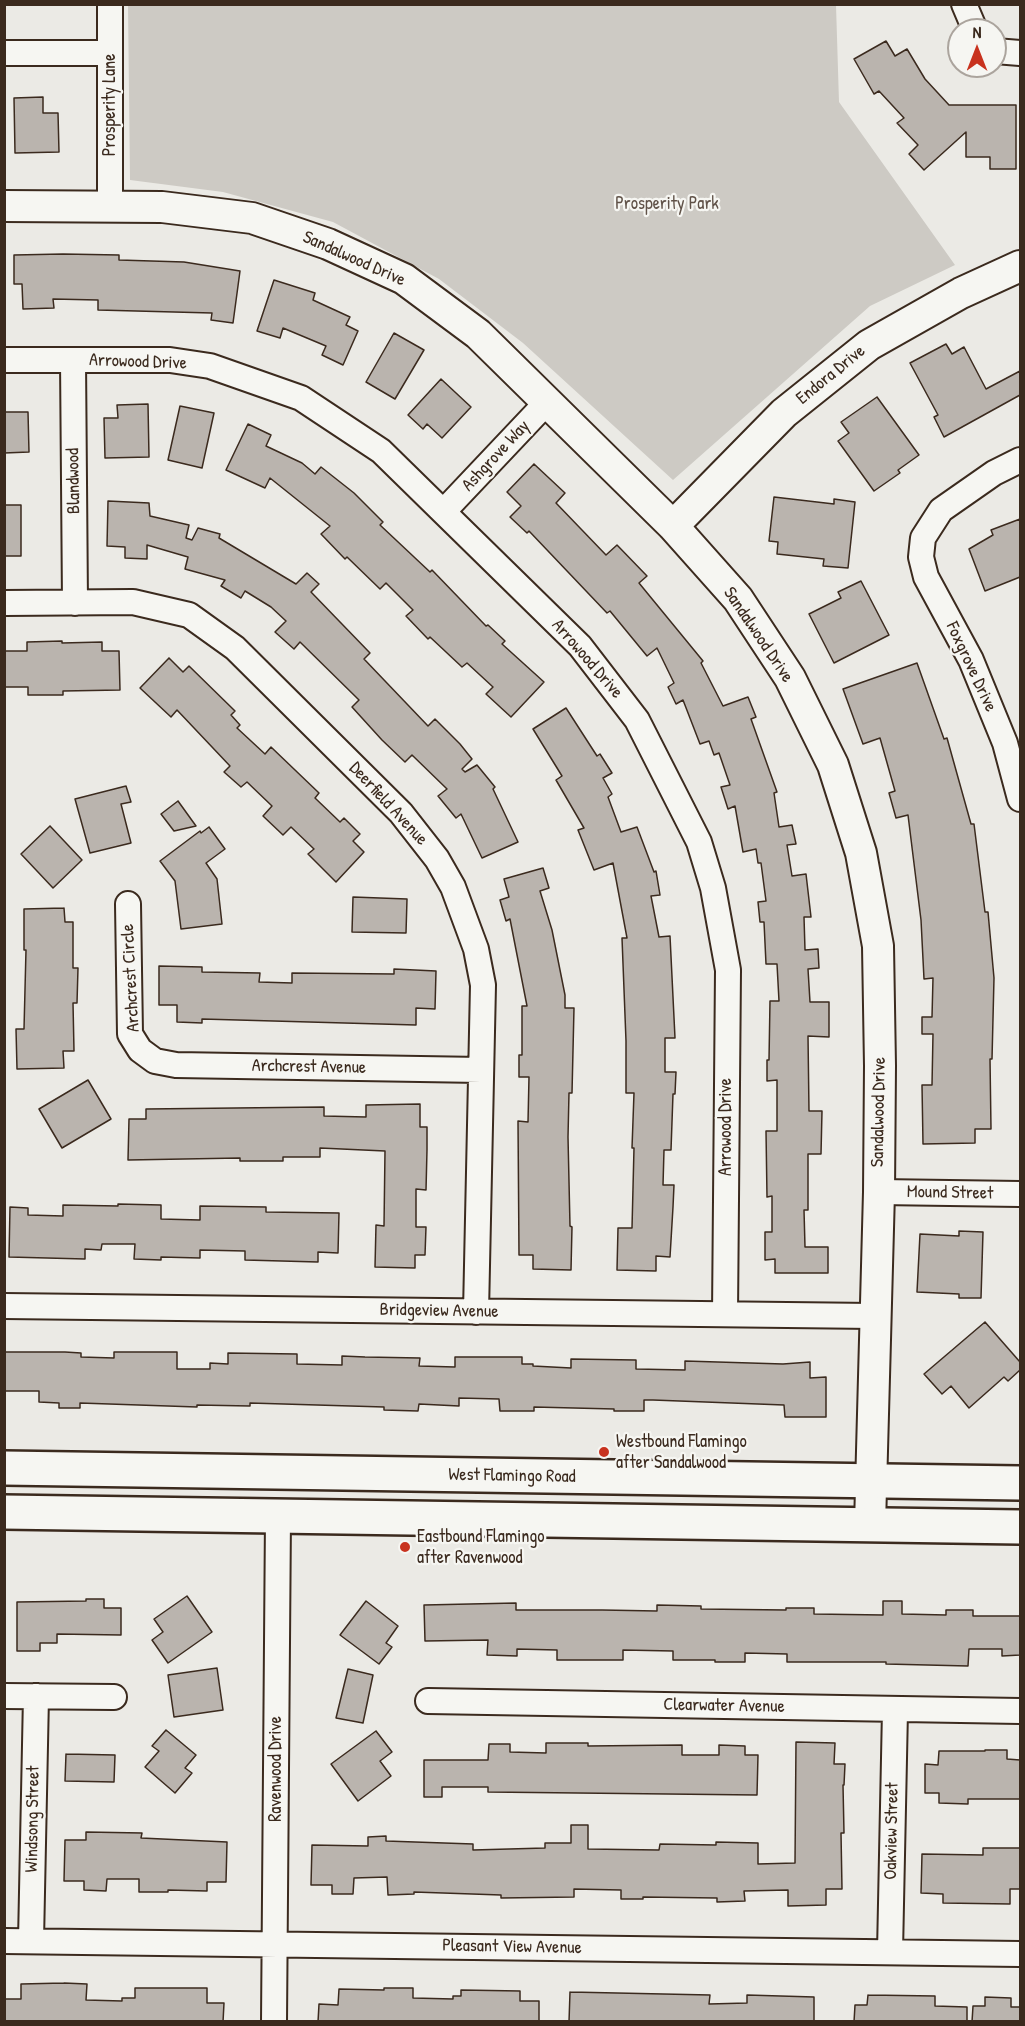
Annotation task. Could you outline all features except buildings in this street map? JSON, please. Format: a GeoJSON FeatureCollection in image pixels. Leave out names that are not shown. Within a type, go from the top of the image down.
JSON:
{"type":"FeatureCollection","features":[{"type":"Feature","properties":{"kind":"main road","name":"West Flamingo Road"},"geometry":{"type":"LineString","coordinates":[[4,1468],[1020,1483]]}},
{"type":"Feature","properties":{"kind":"main road"},"geometry":{"type":"LineString","coordinates":[[278,1516],[283,1504],[292,1497],[303,1494],[440,1494],[494,1475]]}},
{"type":"Feature","properties":{"kind":"main road"},"geometry":{"type":"LineString","coordinates":[[4,1512],[1020,1527]]}},
{"type":"Feature","properties":{"kind":"street","name":"Prosperity Lane"},"geometry":{"type":"LineString","coordinates":[[110,4],[110,206]]}},
{"type":"Feature","properties":{"kind":"street"},"geometry":{"type":"LineString","coordinates":[[964,4],[970,18]]}},
{"type":"Feature","properties":{"kind":"street"},"geometry":{"type":"LineString","coordinates":[[4,53],[110,53]]}},
{"type":"Feature","properties":{"kind":"street","name":"Sandalwood Drive"},"geometry":{"type":"LineString","coordinates":[[4,206],[162,207],[252,218],[328,244],[404,279],[478,334],[548,400],[673,526],[738,599],[790,678],[833,765],[861,853],[878,946],[879,1192],[870,1525]]}},
{"type":"Feature","properties":{"kind":"street","name":"Endora Drive"},"geometry":{"type":"LineString","coordinates":[[673,526],[784,413],[869,345],[961,293],[1020,266]]}},
{"type":"Feature","properties":{"kind":"street","name":"Arrowood Drive"},"geometry":{"type":"LineString","coordinates":[[4,360],[170,360],[210,366],[301,398],[381,451],[444,511],[580,646],[637,720],[699,842],[713,888],[728,970],[725,1314]]}},
{"type":"Feature","properties":{"kind":"street","name":"Blandwood"},"geometry":{"type":"LineString","coordinates":[[73,360],[75,603]]}},
{"type":"Feature","properties":{"kind":"street","name":"Ashgrove Way"},"geometry":{"type":"LineString","coordinates":[[444,511],[548,400]]}},
{"type":"Feature","properties":{"kind":"street","name":"Foxgrove Drive"},"geometry":{"type":"LineString","coordinates":[[1020,460],[994,473],[941,510],[922,538],[921,557],[926,577],[971,660],[1005,743],[1020,799]]}},
{"type":"Feature","properties":{"kind":"street","name":"Deerfield Avenue"},"geometry":{"type":"LineString","coordinates":[[4,603],[133,602],[189,615],[235,648],[401,813],[437,859],[453,887],[476,949],[483,985],[476,1312]]}},
{"type":"Feature","properties":{"kind":"street","name":"Archcrest Circle"},"geometry":{"type":"LineString","coordinates":[[128,904],[130,1034],[140,1050]]}},
{"type":"Feature","properties":{"kind":"street","name":"Archcrest Avenue"},"geometry":{"type":"LineString","coordinates":[[140,1050],[155,1061],[176,1065],[481,1070]]}},
{"type":"Feature","properties":{"kind":"street","name":"Mound Street"},"geometry":{"type":"LineString","coordinates":[[879,1192],[1020,1194]]}},
{"type":"Feature","properties":{"kind":"street","name":"Bridgeview Avenue"},"geometry":{"type":"LineString","coordinates":[[4,1306],[874,1316]]}},
{"type":"Feature","properties":{"kind":"street","name":"Ravenwood Drive"},"geometry":{"type":"LineString","coordinates":[[274,2022],[278,1516]]}},
{"type":"Feature","properties":{"kind":"street"},"geometry":{"type":"LineString","coordinates":[[4,1696],[114,1697]]}},
{"type":"Feature","properties":{"kind":"street","name":"Windsong Street"},"geometry":{"type":"LineString","coordinates":[[31,1941],[36,1696]]}},
{"type":"Feature","properties":{"kind":"street","name":"Clearwater Avenue"},"geometry":{"type":"LineString","coordinates":[[428,1701],[1020,1711]]}},
{"type":"Feature","properties":{"kind":"street","name":"Oakview Street"},"geometry":{"type":"LineString","coordinates":[[890,1952],[895,1710]]}},
{"type":"Feature","properties":{"kind":"street","name":"Pleasant View Avenue"},"geometry":{"type":"LineString","coordinates":[[4,1941],[1020,1954]]}},
{"type":"Feature","properties":{"kind":"green space","name":"Prosperity Park"},"geometry":{"type":"Polygon","coordinates":[[[128,5],[836,5],[839,102],[955,265],[870,306],[673,480],[523,343],[439,279],[333,222],[223,192],[130,180],[128,5]]]}},
{"type":"Feature","properties":{"kind":"place","name":"Westbound Flamingo after Sandalwood"},"geometry":{"type":"Point","coordinates":[604,1452]}},
{"type":"Feature","properties":{"kind":"place","name":"Eastbound Flamingo after Ravenwood"},"geometry":{"type":"Point","coordinates":[405,1547]}}]}
